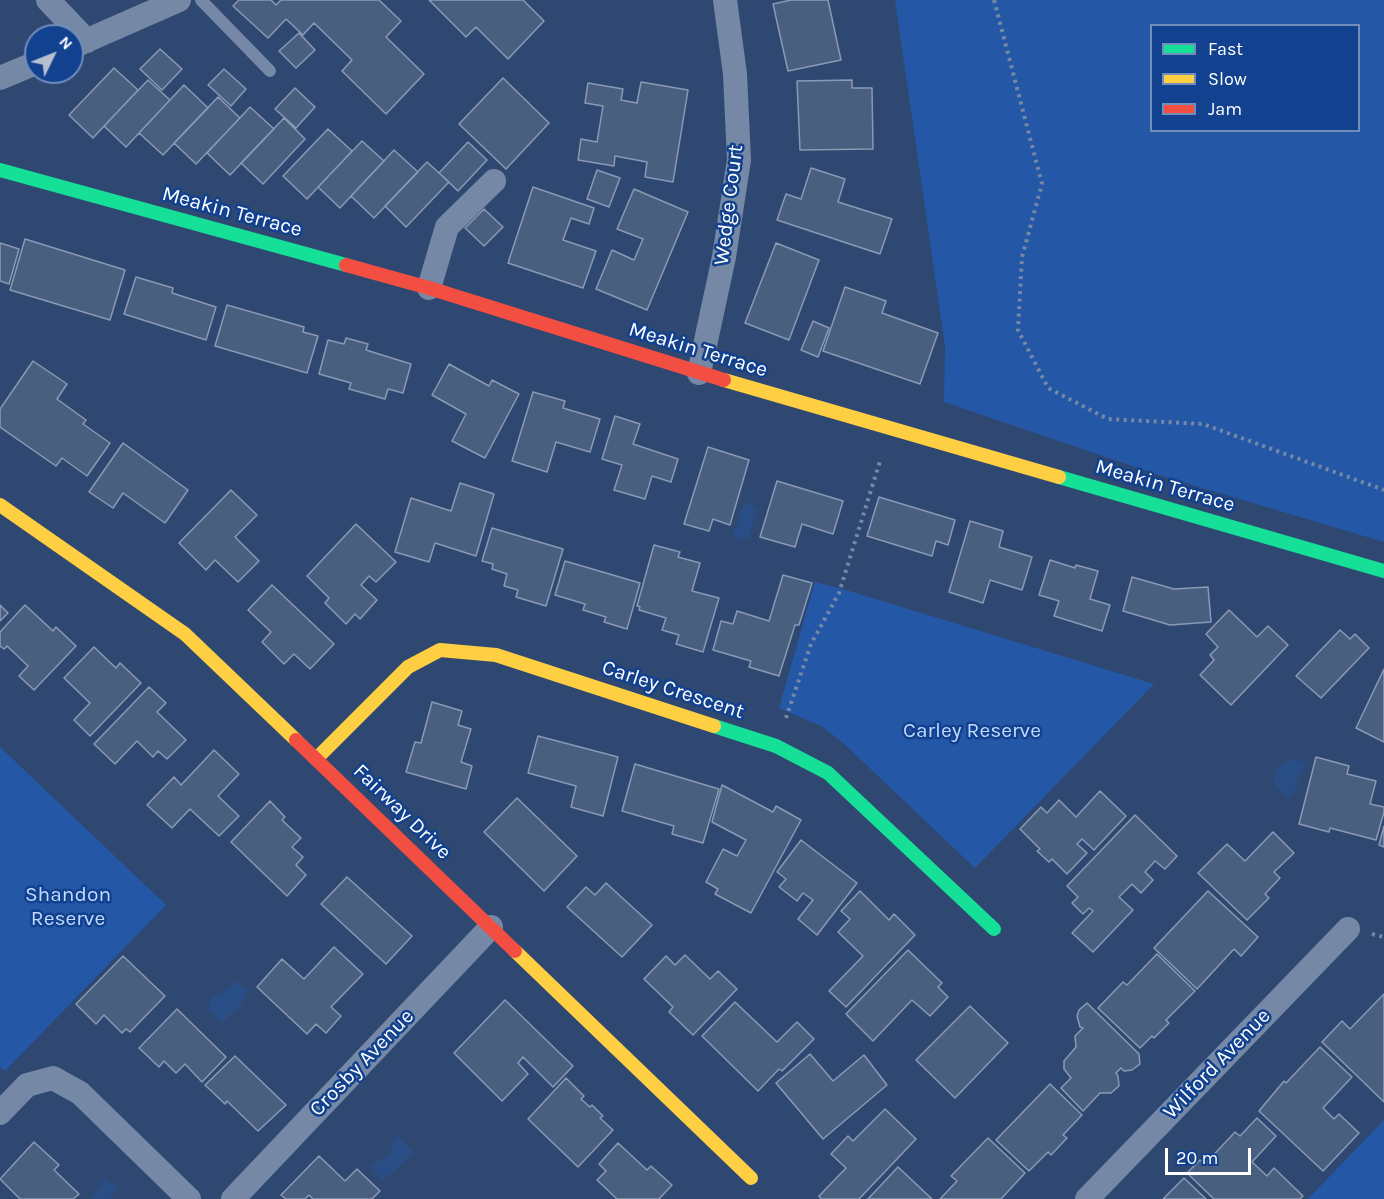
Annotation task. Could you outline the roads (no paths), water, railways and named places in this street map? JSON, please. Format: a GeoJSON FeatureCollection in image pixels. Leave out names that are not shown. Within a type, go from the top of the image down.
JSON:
{"type":"FeatureCollection","features":[{"type":"Feature","properties":{"kind":"street"},"geometry":{"type":"LineString","coordinates":[[84,42],[179,0]]}},
{"type":"Feature","properties":{"kind":"street","name":"Wedge Court"},"geometry":{"type":"LineString","coordinates":[[699,373],[724,257],[739,160],[735,74],[725,0]]}},
{"type":"Feature","properties":{"kind":"street"},"geometry":{"type":"LineString","coordinates":[[55,2],[68,24]]}},
{"type":"Feature","properties":{"kind":"street"},"geometry":{"type":"LineString","coordinates":[[0,78],[24,68]]}},
{"type":"Feature","properties":{"kind":"street","name":"Meakin Terrace"},"geometry":{"type":"LineString","coordinates":[[0,170],[429,288],[699,373],[1384,571]]}},
{"type":"Feature","properties":{"kind":"street"},"geometry":{"type":"LineString","coordinates":[[429,288],[447,227],[494,181]]}},
{"type":"Feature","properties":{"kind":"street","name":"Fairway Drive"},"geometry":{"type":"LineString","coordinates":[[0,505],[185,634],[751,1178]]}},
{"type":"Feature","properties":{"kind":"street","name":"Carley Crescent"},"geometry":{"type":"LineString","coordinates":[[316,759],[408,668],[440,650],[496,655],[776,746],[828,772],[994,929]]}},
{"type":"Feature","properties":{"kind":"street","name":"Crosby Avenue"},"geometry":{"type":"LineString","coordinates":[[233,1199],[491,927]]}},
{"type":"Feature","properties":{"kind":"street","name":"Wilford Avenue"},"geometry":{"type":"LineString","coordinates":[[1087,1199],[1348,929]]}},
{"type":"Feature","properties":{"kind":"street"},"geometry":{"type":"LineString","coordinates":[[0,1113],[27,1085],[53,1078],[80,1093],[189,1199]]}},
{"type":"Feature","properties":{"kind":"lane"},"geometry":{"type":"LineString","coordinates":[[201,0],[270,71]]}},
{"type":"Feature","properties":{"kind":"park label","name":"Carley Reserve"},"geometry":{"type":"Point","coordinates":[972,731]}},
{"type":"Feature","properties":{"kind":"park label","name":"Shandon Reserve"},"geometry":{"type":"Point","coordinates":[68,907]}}]}
